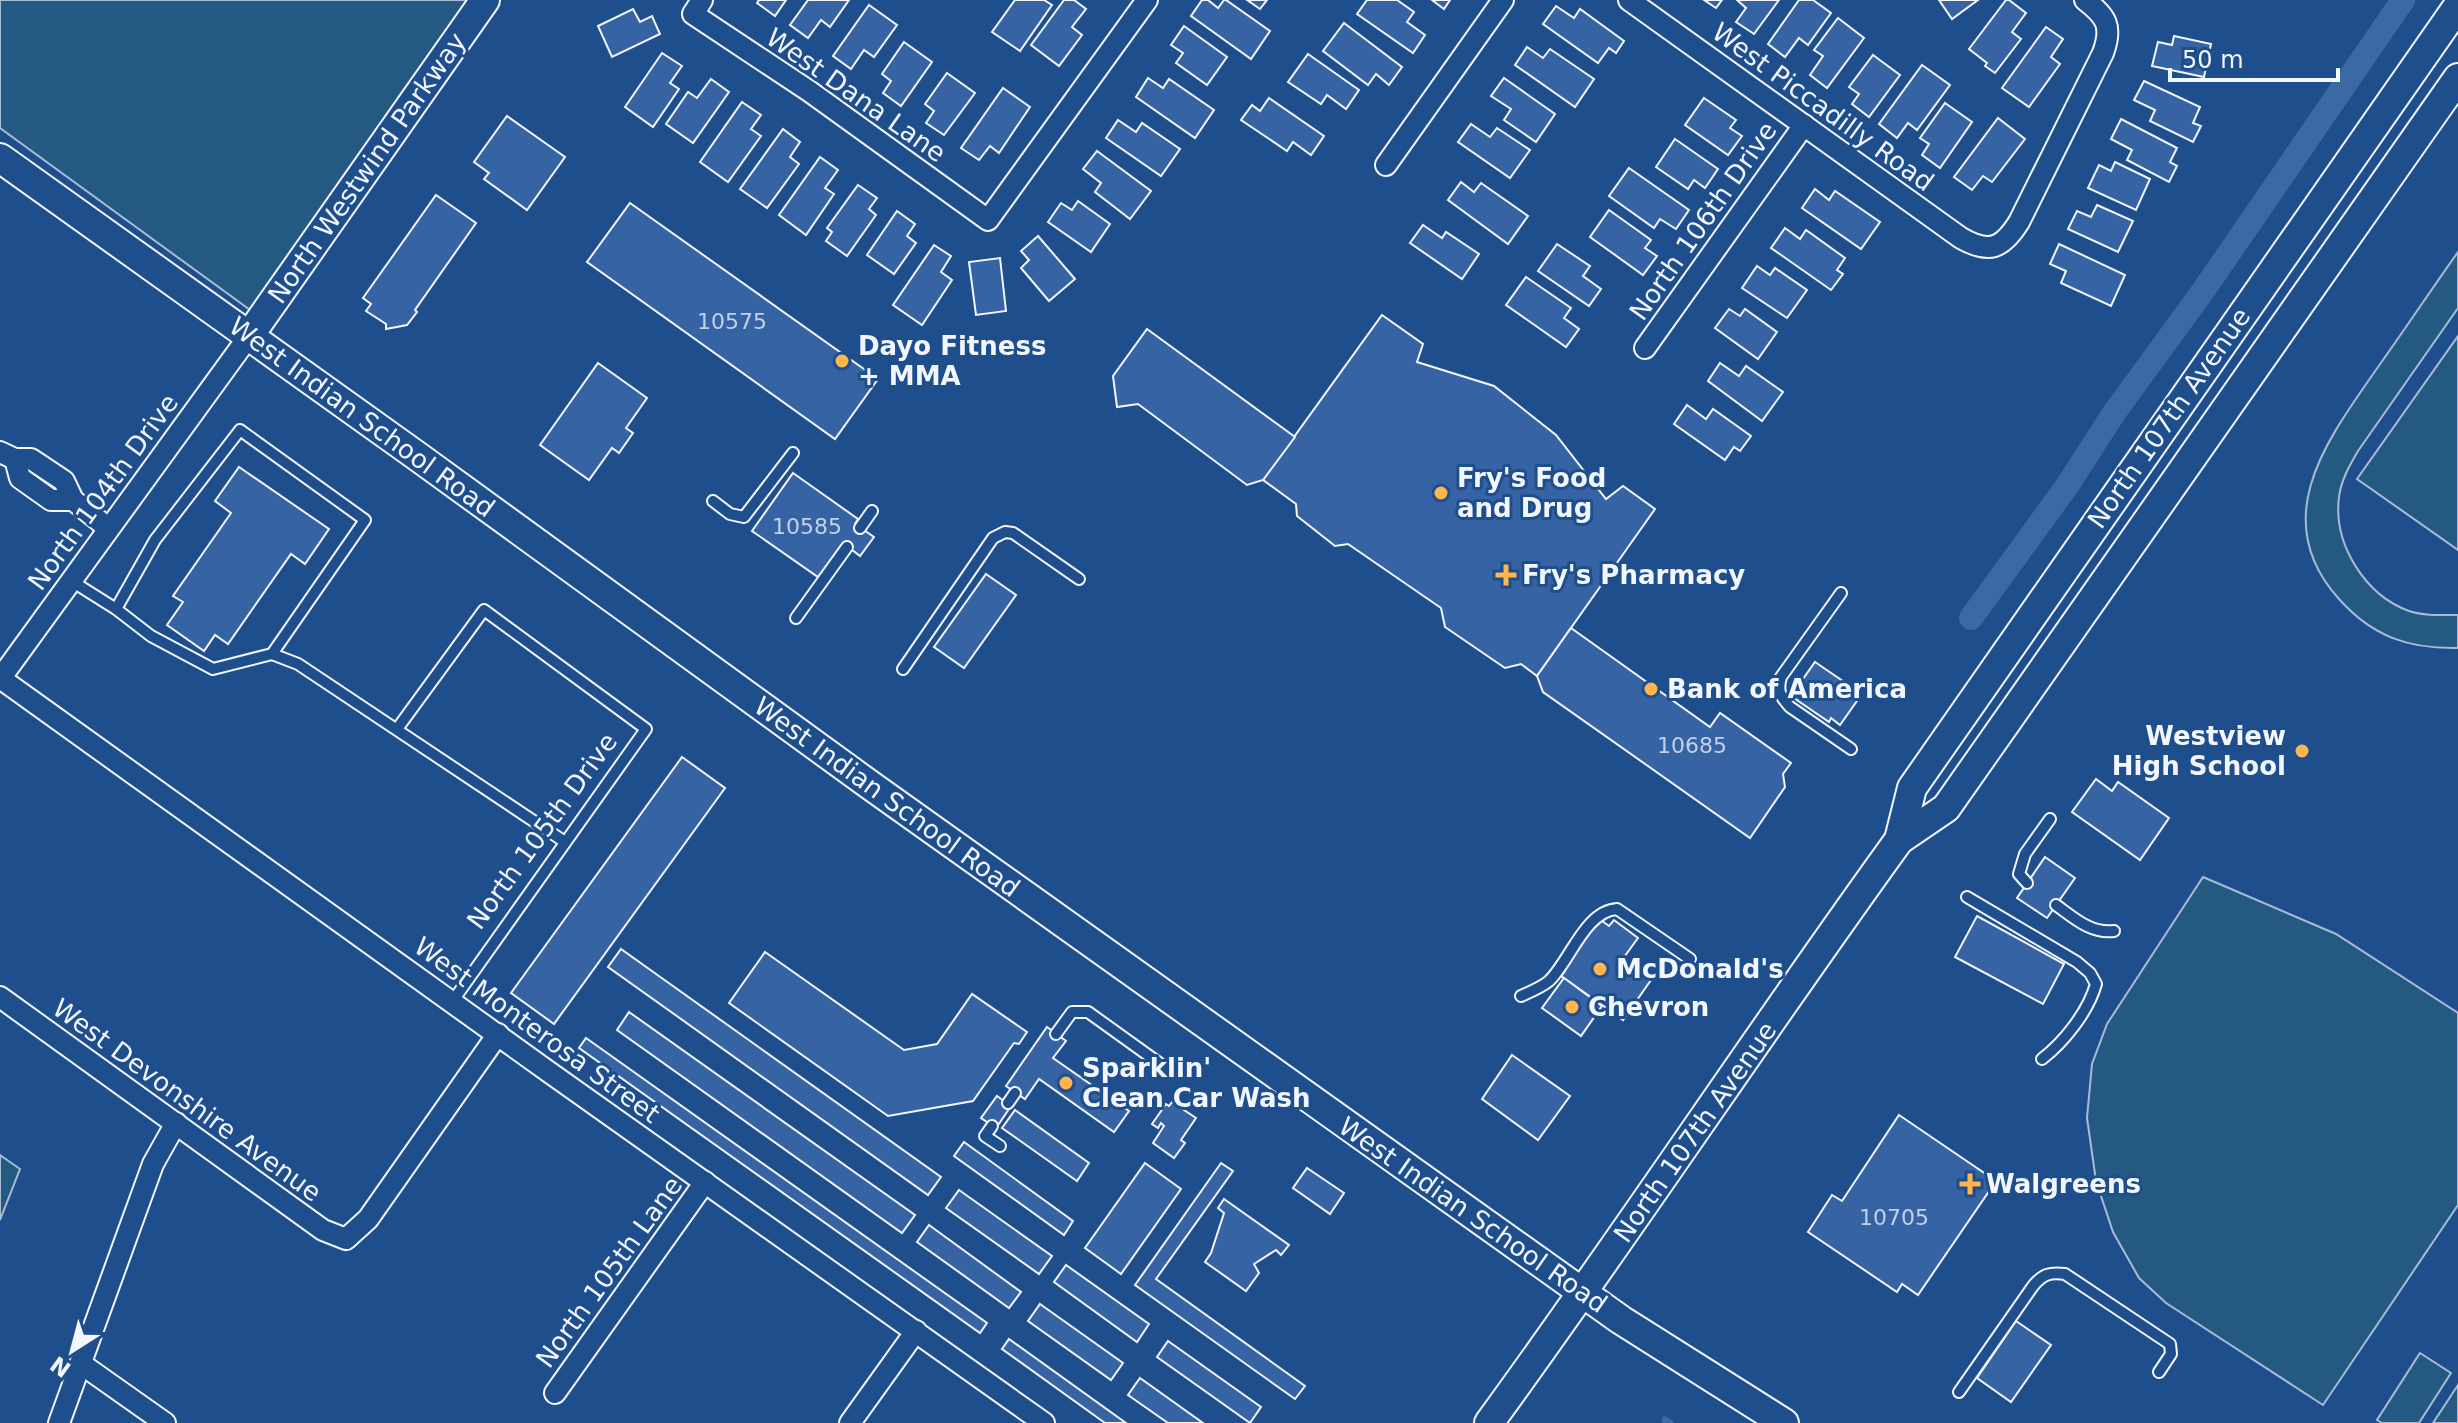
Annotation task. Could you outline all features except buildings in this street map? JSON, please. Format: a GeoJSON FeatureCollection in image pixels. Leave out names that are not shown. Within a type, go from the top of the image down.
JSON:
{"type":"FeatureCollection","features":[{"type":"Feature","properties":{"kind":"main road","name":"North Westwind Parkway"},"geometry":{"type":"LineString","coordinates":[[249,336],[485,0]]}},
{"type":"Feature","properties":{"kind":"main road","name":"North 107th Avenue"},"geometry":{"type":"LineString","coordinates":[[1899,840],[1912,788],[2458,6]]}},
{"type":"Feature","properties":{"kind":"main road","name":"North 107th Avenue"},"geometry":{"type":"LineString","coordinates":[[1489,1423],[1584,1293],[1899,840],[1946,808],[2458,78]]}},
{"type":"Feature","properties":{"kind":"main road","name":"West Indian School Road"},"geometry":{"type":"LineString","coordinates":[[0,158],[870,785],[1621,1320],[1784,1423]]}},
{"type":"Feature","properties":{"kind":"street","name":"West Dana Lane"},"geometry":{"type":"LineString","coordinates":[[697,7],[988,220],[1147,0]]}},
{"type":"Feature","properties":{"kind":"street"},"geometry":{"type":"LineString","coordinates":[[1386,165],[1503,0]]}},
{"type":"Feature","properties":{"kind":"street","name":"West Piccadilly Road"},"geometry":{"type":"LineString","coordinates":[[1629,0],[1961,238],[1976,246],[1991,248],[2007,238],[2019,222],[2107,44],[2108,26],[2085,0]]}},
{"type":"Feature","properties":{"kind":"street","name":"North 106th Drive"},"geometry":{"type":"LineString","coordinates":[[1645,348],[1804,125]]}},
{"type":"Feature","properties":{"kind":"street","name":"North 104th Drive"},"geometry":{"type":"LineString","coordinates":[[0,678],[249,336]]}},
{"type":"Feature","properties":{"kind":"street"},"geometry":{"type":"LineString","coordinates":[[8,455],[31,459],[64,481],[73,500],[108,528]]}},
{"type":"Feature","properties":{"kind":"street"},"geometry":{"type":"LineString","coordinates":[[8,455],[20,478],[51,500],[73,500]]}},
{"type":"Feature","properties":{"kind":"street"},"geometry":{"type":"LineString","coordinates":[[38,491],[50,472]]}},
{"type":"Feature","properties":{"kind":"street","name":"West Monterosa Street"},"geometry":{"type":"LineString","coordinates":[[0,678],[1044,1423]]}},
{"type":"Feature","properties":{"kind":"street","name":"West Devonshire Avenue"},"geometry":{"type":"LineString","coordinates":[[0,997],[323,1230],[346,1239],[368,1219],[498,1034]]}},
{"type":"Feature","properties":{"kind":"street"},"geometry":{"type":"LineString","coordinates":[[59,1423],[153,1164],[176,1123]]}},
{"type":"Feature","properties":{"kind":"street","name":"North 105th Lane"},"geometry":{"type":"LineString","coordinates":[[555,1393],[705,1182]]}},
{"type":"Feature","properties":{"kind":"street"},"geometry":{"type":"LineString","coordinates":[[850,1423],[916,1331]]}},
{"type":"Feature","properties":{"kind":"street"},"geometry":{"type":"LineString","coordinates":[[80,1363],[165,1423]]}},
{"type":"Feature","properties":{"kind":"lane"},"geometry":{"type":"LineString","coordinates":[[116,609],[155,540],[240,430],[365,520],[272,654]]}},
{"type":"Feature","properties":{"kind":"lane"},"geometry":{"type":"LineString","coordinates":[[713,501],[730,514],[744,517],[793,453]]}},
{"type":"Feature","properties":{"kind":"lane"},"geometry":{"type":"LineString","coordinates":[[860,528],[872,511]]}},
{"type":"Feature","properties":{"kind":"lane"},"geometry":{"type":"LineString","coordinates":[[903,669],[999,533],[1013,533],[1079,579]]}},
{"type":"Feature","properties":{"kind":"lane"},"geometry":{"type":"LineString","coordinates":[[796,618],[847,547]]}},
{"type":"Feature","properties":{"kind":"lane"},"geometry":{"type":"LineString","coordinates":[[70,580],[151,636],[213,669],[272,654],[298,664],[565,842]]}},
{"type":"Feature","properties":{"kind":"lane"},"geometry":{"type":"LineString","coordinates":[[1841,593],[1781,677],[1778,689],[1781,698],[1790,707],[1851,749]]}},
{"type":"Feature","properties":{"kind":"lane","name":"North 105th Drive"},"geometry":{"type":"LineString","coordinates":[[397,729],[484,610],[646,729],[452,1002]]}},
{"type":"Feature","properties":{"kind":"lane"},"geometry":{"type":"LineString","coordinates":[[2027,883],[2019,874],[2021,864],[2050,819]]}},
{"type":"Feature","properties":{"kind":"lane"},"geometry":{"type":"LineString","coordinates":[[1967,897],[2077,962],[2090,973],[2096,984],[2092,997],[2065,1037],[2042,1059]]}},
{"type":"Feature","properties":{"kind":"lane"},"geometry":{"type":"LineString","coordinates":[[2056,905],[2085,925],[2102,932],[2114,931]]}},
{"type":"Feature","properties":{"kind":"lane"},"geometry":{"type":"LineString","coordinates":[[1521,996],[1548,982],[1595,919],[1607,910],[1617,909],[1690,959]]}},
{"type":"Feature","properties":{"kind":"lane"},"geometry":{"type":"LineString","coordinates":[[1056,1034],[1072,1012],[1088,1012],[1159,1063]]}},
{"type":"Feature","properties":{"kind":"lane"},"geometry":{"type":"LineString","coordinates":[[1008,1103],[1015,1093]]}},
{"type":"Feature","properties":{"kind":"lane"},"geometry":{"type":"LineString","coordinates":[[992,1126],[985,1136],[1000,1146]]}},
{"type":"Feature","properties":{"kind":"lane"},"geometry":{"type":"LineString","coordinates":[[1959,1392],[2033,1286],[2041,1276],[2053,1273],[2065,1274],[2170,1344],[2171,1354],[2159,1372]]}},
{"type":"Feature","properties":{"kind":"shaded area"},"geometry":{"type":"Polygon","coordinates":[[[0,0],[485,0],[261,318],[0,128],[0,0]]]}},
{"type":"Feature","properties":{"kind":"shaded area"},"geometry":{"type":"Polygon","coordinates":[[[2458,252],[2458,308],[2358,451],[2344,479],[2338,515],[2347,550],[2355,566],[2379,593],[2415,613],[2458,615],[2458,648],[2440,648],[2393,638],[2365,623],[2339,599],[2318,569],[2307,539],[2306,509],[2312,480],[2341,422],[2458,252]]]}},
{"type":"Feature","properties":{"kind":"shaded area"},"geometry":{"type":"Polygon","coordinates":[[[2458,336],[2458,550],[2357,479],[2458,336]]]}},
{"type":"Feature","properties":{"kind":"shaded area"},"geometry":{"type":"Polygon","coordinates":[[[2203,877],[2336,934],[2458,1013],[2458,1205],[2323,1405],[2166,1303],[2139,1278],[2113,1232],[2096,1181],[2087,1118],[2092,1064],[2107,1024],[2203,877]]]}},
{"type":"Feature","properties":{"kind":"shaded area"},"geometry":{"type":"Polygon","coordinates":[[[0,1155],[20,1169],[0,1220],[0,1155]]]}},
{"type":"Feature","properties":{"kind":"shaded area"},"geometry":{"type":"Polygon","coordinates":[[[2420,1353],[2451,1373],[2419,1423],[2382,1423],[2377,1420],[2420,1353]]]}},
{"type":"Feature","properties":{"kind":"shaded area"},"geometry":{"type":"Polygon","coordinates":[[[2458,1385],[2458,1423],[2433,1423],[2458,1385]]]}},
{"type":"Feature","properties":{"kind":"waterway"},"geometry":{"type":"LineString","coordinates":[[1971,618],[2067,486],[2114,413],[2203,291],[2403,0]]}},
{"type":"Feature","properties":{"kind":"waterway"},"geometry":{"type":"LineString","coordinates":[[1665,1420],[1670,1423]]}},
{"type":"Feature","properties":{"kind":"place","name":"Dayo Fitness + MMA"},"geometry":{"type":"Point","coordinates":[842,361]}},
{"type":"Feature","properties":{"kind":"place","name":"Fry's Food and Drug"},"geometry":{"type":"Point","coordinates":[1441,493]}},
{"type":"Feature","properties":{"kind":"place","name":"Fry's Pharmacy"},"geometry":{"type":"Point","coordinates":[1506,575]}},
{"type":"Feature","properties":{"kind":"place","name":"Bank of America"},"geometry":{"type":"Point","coordinates":[1651,689]}},
{"type":"Feature","properties":{"kind":"place","name":"Westview High School"},"geometry":{"type":"Point","coordinates":[2302,751]}},
{"type":"Feature","properties":{"kind":"place","name":"McDonald's"},"geometry":{"type":"Point","coordinates":[1600,969]}},
{"type":"Feature","properties":{"kind":"place","name":"Chevron"},"geometry":{"type":"Point","coordinates":[1572,1007]}},
{"type":"Feature","properties":{"kind":"place","name":"Sparklin' Clean Car Wash"},"geometry":{"type":"Point","coordinates":[1066,1083]}},
{"type":"Feature","properties":{"kind":"place","name":"Walgreens"},"geometry":{"type":"Point","coordinates":[1970,1184]}}]}
